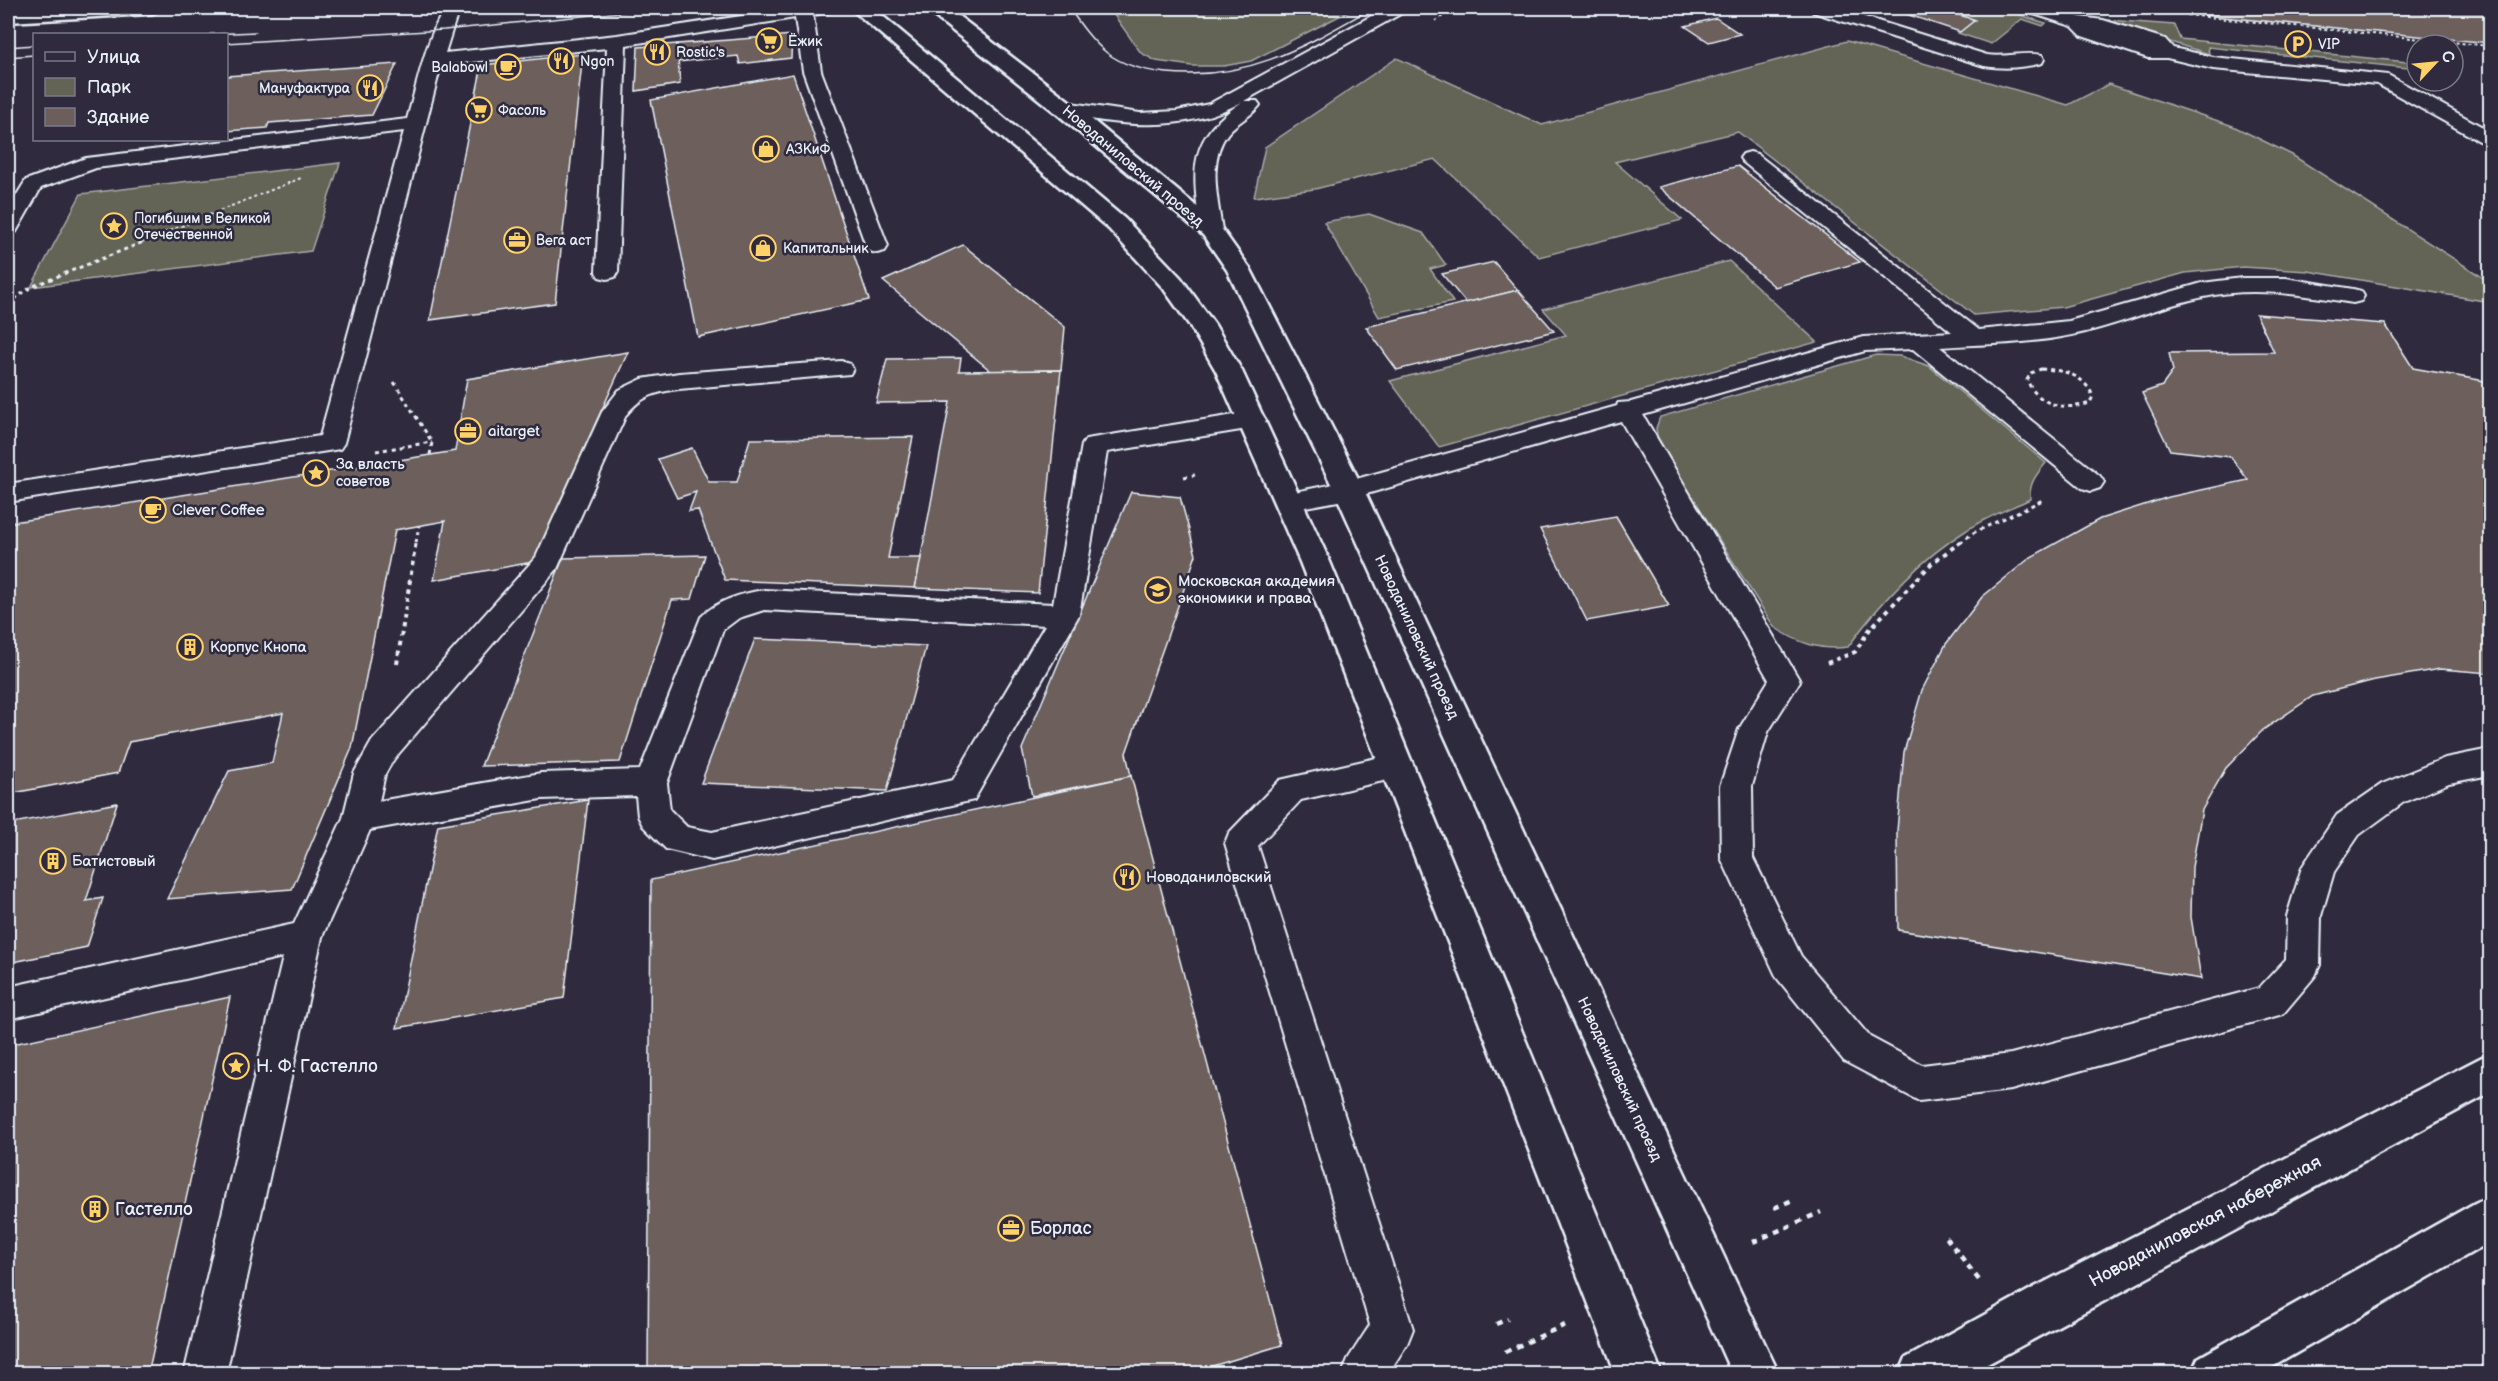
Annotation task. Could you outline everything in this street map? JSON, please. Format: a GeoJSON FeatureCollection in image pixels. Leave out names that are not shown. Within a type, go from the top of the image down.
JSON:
{"type":"FeatureCollection","features":[{"type":"Feature","properties":{"kind":"street"},"geometry":{"type":"LineString","coordinates":[[8,16],[149,8]]}},
{"type":"Feature","properties":{"kind":"street"},"geometry":{"type":"LineString","coordinates":[[862,8],[1117,224],[1172,283],[1202,325],[1253,420],[1289,501],[1398,766],[1639,1374]]}},
{"type":"Feature","properties":{"kind":"street","name":"Новоданиловский проезд"},"geometry":{"type":"LineString","coordinates":[[936,8],[1065,108],[1211,230],[1239,270],[1349,490],[1756,1374]]}},
{"type":"Feature","properties":{"kind":"street","name":"Новоданиловская набережная"},"geometry":{"type":"LineString","coordinates":[[1922,1374],[2049,1304],[2490,1072]]}},
{"type":"Feature","properties":{"kind":"street"},"geometry":{"type":"LineString","coordinates":[[2214,1374],[2490,1218]]}},
{"type":"Feature","properties":{"kind":"lane"},"geometry":{"type":"LineString","coordinates":[[8,493],[331,443],[433,60],[446,21],[454,8]]}},
{"type":"Feature","properties":{"kind":"lane"},"geometry":{"type":"LineString","coordinates":[[433,60],[617,41],[824,8]]}},
{"type":"Feature","properties":{"kind":"lane"},"geometry":{"type":"LineString","coordinates":[[1065,108],[1121,119],[1152,120],[1199,114],[1216,108],[1398,8]]}},
{"type":"Feature","properties":{"kind":"lane"},"geometry":{"type":"LineString","coordinates":[[1211,230],[1205,174],[1208,151],[1216,132],[1230,116],[1421,8]]}},
{"type":"Feature","properties":{"kind":"lane"},"geometry":{"type":"LineString","coordinates":[[1819,8],[1984,60],[2011,63],[2035,59]]}},
{"type":"Feature","properties":{"kind":"lane"},"geometry":{"type":"LineString","coordinates":[[2033,8],[2079,22],[2088,32],[2148,52],[2167,52],[2213,63],[2381,79],[2490,139]]}},
{"type":"Feature","properties":{"kind":"lane"},"geometry":{"type":"LineString","coordinates":[[803,10],[812,71],[877,246]]}},
{"type":"Feature","properties":{"kind":"lane"},"geometry":{"type":"LineString","coordinates":[[607,272],[617,41]]}},
{"type":"Feature","properties":{"kind":"lane"},"geometry":{"type":"LineString","coordinates":[[8,227],[33,184],[93,162],[416,124]]}},
{"type":"Feature","properties":{"kind":"lane"},"geometry":{"type":"LineString","coordinates":[[1750,158],[1973,338]]}},
{"type":"Feature","properties":{"kind":"lane"},"geometry":{"type":"LineString","coordinates":[[1289,501],[1349,490],[1627,409],[1864,344],[1973,338],[2071,328],[2202,290],[2242,285],[2286,285],[2353,296]]}},
{"type":"Feature","properties":{"kind":"lane"},"geometry":{"type":"LineString","coordinates":[[1917,340],[2091,482]]}},
{"type":"Feature","properties":{"kind":"lane"},"geometry":{"type":"LineString","coordinates":[[205,1374],[305,938],[359,818],[370,773],[383,750],[547,562],[615,412],[628,396],[651,385],[679,381],[841,369]]}},
{"type":"Feature","properties":{"kind":"lane"},"geometry":{"type":"LineString","coordinates":[[1627,409],[1785,681],[1754,729],[1736,786],[1737,858],[1789,967],[1857,1049],[1919,1083],[2011,1072],[2270,1002],[2303,965],[2304,916],[2319,867],[2348,825],[2392,794],[2445,771],[2490,762]]}},
{"type":"Feature","properties":{"kind":"lane"},"geometry":{"type":"LineString","coordinates":[[1065,615],[764,600],[740,604],[721,613],[711,625],[651,783],[654,816],[678,839],[712,846],[963,791],[1065,615],[1095,445],[1253,420]]}},
{"type":"Feature","properties":{"kind":"lane"},"geometry":{"type":"LineString","coordinates":[[1363,1374],[1392,1329],[1241,843],[1291,789],[1398,766]]}},
{"type":"Feature","properties":{"kind":"lane"},"geometry":{"type":"LineString","coordinates":[[359,818],[541,786],[651,783]]}},
{"type":"Feature","properties":{"kind":"lane"},"geometry":{"type":"LineString","coordinates":[[8,1003],[305,938]]}},
{"type":"Feature","properties":{"kind":"path"},"geometry":{"type":"LineString","coordinates":[[2473,8],[2490,9]]}},
{"type":"Feature","properties":{"kind":"path"},"geometry":{"type":"LineString","coordinates":[[2185,15],[2490,46]]}},
{"type":"Feature","properties":{"kind":"path"},"geometry":{"type":"LineString","coordinates":[[8,304],[31,287],[307,176]]}},
{"type":"Feature","properties":{"kind":"path"},"geometry":{"type":"LineString","coordinates":[[2041,369],[2068,372],[2090,387],[2093,396],[2090,403],[2066,408],[2038,397],[2029,389],[2027,380],[2031,373],[2041,369]]}},
{"type":"Feature","properties":{"kind":"path"},"geometry":{"type":"LineString","coordinates":[[1184,477],[1195,475]]}},
{"type":"Feature","properties":{"kind":"path"},"geometry":{"type":"LineString","coordinates":[[1785,681],[1855,652],[1870,629],[1916,579],[1932,563],[1973,533],[2029,505],[2091,482]]}},
{"type":"Feature","properties":{"kind":"path"},"geometry":{"type":"LineString","coordinates":[[396,667],[419,525]]}},
{"type":"Feature","properties":{"kind":"path"},"geometry":{"type":"LineString","coordinates":[[1774,1209],[1795,1199]]}},
{"type":"Feature","properties":{"kind":"path"},"geometry":{"type":"LineString","coordinates":[[1496,1324],[1508,1319]]}},
{"type":"Feature","properties":{"kind":"path"},"geometry":{"type":"LineString","coordinates":[[2472,1374],[2490,1362]]}},
{"type":"Feature","properties":{"kind":"green space"},"geometry":{"type":"Polygon","coordinates":[[[1109,8],[1355,8],[1251,61],[1224,66],[1192,66],[1156,61],[1141,53],[1109,8]]]}},
{"type":"Feature","properties":{"kind":"green space"},"geometry":{"type":"Polygon","coordinates":[[[1938,8],[1998,8],[2046,23],[2043,26],[2022,19],[1991,44],[1958,33],[1974,19],[1938,8]]]}},
{"type":"Feature","properties":{"kind":"green space"},"geometry":{"type":"Polygon","coordinates":[[[2107,20],[2174,25],[2180,39],[2405,62],[2405,68],[2208,47],[2209,54],[2109,23],[2107,20]]]}},
{"type":"Feature","properties":{"kind":"green space"},"geometry":{"type":"Polygon","coordinates":[[[1847,41],[2068,105],[2109,84],[2233,126],[2292,155],[2490,282],[2490,302],[2308,271],[2243,267],[2185,273],[2063,307],[1974,315],[1738,132],[1615,162],[1682,220],[1539,257],[1435,159],[1315,189],[1254,197],[1265,147],[1397,58],[1542,125],[1847,41]]]}},
{"type":"Feature","properties":{"kind":"green space"},"geometry":{"type":"Polygon","coordinates":[[[340,163],[311,251],[31,287],[81,194],[340,163]]]}},
{"type":"Feature","properties":{"kind":"green space"},"geometry":{"type":"Polygon","coordinates":[[[1369,214],[1423,233],[1446,265],[1430,269],[1453,302],[1379,317],[1324,222],[1369,214]]]}},
{"type":"Feature","properties":{"kind":"green space"},"geometry":{"type":"Polygon","coordinates":[[[1729,261],[1817,342],[1439,447],[1390,381],[1566,335],[1543,309],[1729,261]]]}},
{"type":"Feature","properties":{"kind":"green space"},"geometry":{"type":"Polygon","coordinates":[[[1876,355],[1900,356],[1929,366],[2046,463],[2032,484],[2030,499],[1974,525],[1933,554],[1887,598],[1848,647],[1819,647],[1792,637],[1774,627],[1658,442],[1656,428],[1660,417],[1876,355]]]}},
{"type":"Feature","properties":{"kind":"building"},"geometry":{"type":"Polygon","coordinates":[[[1888,8],[1938,8],[1975,20],[1960,32],[1888,8]]]}},
{"type":"Feature","properties":{"kind":"building"},"geometry":{"type":"Polygon","coordinates":[[[2130,8],[2490,8],[2490,43],[2465,41],[2465,33],[2405,35],[2130,8]]]}},
{"type":"Feature","properties":{"kind":"building"},"geometry":{"type":"Polygon","coordinates":[[[1716,18],[1740,34],[1709,42],[1685,26],[1716,18]]]}},
{"type":"Feature","properties":{"kind":"building"},"geometry":{"type":"Polygon","coordinates":[[[792,35],[791,58],[740,64],[738,56],[678,62],[677,44],[792,35]]]}},
{"type":"Feature","properties":{"kind":"building"},"geometry":{"type":"Polygon","coordinates":[[[677,44],[680,84],[636,91],[638,47],[677,44]]]}},
{"type":"Feature","properties":{"kind":"building"},"geometry":{"type":"Polygon","coordinates":[[[583,54],[555,303],[430,320],[482,65],[583,54]]]}},
{"type":"Feature","properties":{"kind":"building"},"geometry":{"type":"Polygon","coordinates":[[[397,64],[372,115],[269,123],[267,128],[228,131],[228,76],[397,64]]]}},
{"type":"Feature","properties":{"kind":"building"},"geometry":{"type":"Polygon","coordinates":[[[793,74],[869,300],[698,337],[651,100],[793,74]]]}},
{"type":"Feature","properties":{"kind":"building"},"geometry":{"type":"Polygon","coordinates":[[[1738,166],[1860,262],[1775,287],[1659,187],[1738,166]]]}},
{"type":"Feature","properties":{"kind":"building"},"geometry":{"type":"Polygon","coordinates":[[[963,245],[1065,327],[1061,370],[991,371],[883,281],[963,245]]]}},
{"type":"Feature","properties":{"kind":"building"},"geometry":{"type":"Polygon","coordinates":[[[1494,262],[1518,290],[1466,303],[1442,274],[1494,262]]]}},
{"type":"Feature","properties":{"kind":"building"},"geometry":{"type":"Polygon","coordinates":[[[1518,290],[1554,331],[1397,370],[1366,327],[1518,290]]]}},
{"type":"Feature","properties":{"kind":"building"},"geometry":{"type":"Polygon","coordinates":[[[2256,314],[2385,324],[2413,368],[2490,382],[2490,673],[2440,669],[2375,680],[2313,696],[2263,730],[2226,768],[2202,810],[2192,867],[2191,917],[2201,979],[1898,930],[1897,831],[1904,752],[1922,690],[1946,644],[1982,597],[2031,557],[2100,519],[2169,497],[2248,480],[2231,457],[2170,450],[2142,393],[2162,386],[2173,371],[2169,353],[2274,352],[2256,314]]]}},
{"type":"Feature","properties":{"kind":"building","name":"Корпус Кнопа"},"geometry":{"type":"Polygon","coordinates":[[[628,352],[533,562],[434,580],[445,521],[395,530],[352,748],[292,889],[167,899],[229,771],[272,763],[283,713],[129,742],[118,773],[8,794],[8,523],[455,451],[467,379],[628,352]]]}},
{"type":"Feature","properties":{"kind":"building"},"geometry":{"type":"Polygon","coordinates":[[[961,358],[959,371],[1061,370],[1038,593],[915,588],[950,402],[876,403],[887,359],[961,358]]]}},
{"type":"Feature","properties":{"kind":"building"},"geometry":{"type":"Polygon","coordinates":[[[913,437],[888,558],[921,558],[915,588],[725,580],[698,510],[689,511],[696,492],[677,498],[658,459],[692,448],[709,482],[737,482],[750,439],[913,437]]]}},
{"type":"Feature","properties":{"kind":"building"},"geometry":{"type":"Polygon","coordinates":[[[1131,492],[1180,497],[1196,555],[1126,753],[1131,776],[1032,796],[1022,749],[1131,492]]]}},
{"type":"Feature","properties":{"kind":"building"},"geometry":{"type":"Polygon","coordinates":[[[1616,516],[1669,606],[1587,621],[1540,529],[1616,516]]]}},
{"type":"Feature","properties":{"kind":"building"},"geometry":{"type":"Polygon","coordinates":[[[705,555],[692,599],[672,600],[620,762],[481,766],[563,558],[705,555]]]}},
{"type":"Feature","properties":{"kind":"building"},"geometry":{"type":"Polygon","coordinates":[[[755,639],[926,646],[887,791],[701,783],[755,639]]]}},
{"type":"Feature","properties":{"kind":"building"},"geometry":{"type":"Polygon","coordinates":[[[1131,776],[1282,1345],[1186,1374],[648,1374],[651,880],[1131,776]]]}},
{"type":"Feature","properties":{"kind":"building"},"geometry":{"type":"Polygon","coordinates":[[[588,800],[564,998],[397,1028],[438,825],[588,800]]]}},
{"type":"Feature","properties":{"kind":"building","name":"Батистовый"},"geometry":{"type":"Polygon","coordinates":[[[117,803],[86,901],[103,898],[87,947],[8,963],[8,824],[117,803]]]}},
{"type":"Feature","properties":{"kind":"building","name":"Гастелло"},"geometry":{"type":"Polygon","coordinates":[[[230,997],[148,1374],[8,1374],[8,1045],[230,997]]]}},
{"type":"Feature","properties":{"kind":"tram line"},"geometry":{"type":"LineString","coordinates":[[228,43],[444,30],[662,8]]}},
{"type":"Feature","properties":{"kind":"tram line"},"geometry":{"type":"LineString","coordinates":[[1069,8],[1096,43],[1121,61],[1152,71],[1196,74],[1224,72],[1275,58],[1372,8]]}},
{"type":"Feature","properties":{"kind":"tram line"},"geometry":{"type":"LineString","coordinates":[[228,33],[256,32]]}},
{"type":"Feature","properties":{"kind":"tram line"},"geometry":{"type":"LineString","coordinates":[[8,47],[33,45]]}},
{"type":"Feature","properties":{"kind":"tram line"},"geometry":{"type":"LineString","coordinates":[[8,57],[33,55]]}},
{"type":"Feature","properties":{"kind":"place","name":"Ёжик"},"geometry":{"type":"Point","coordinates":[769,41]}},
{"type":"Feature","properties":{"kind":"place","name":"VIP"},"geometry":{"type":"Point","coordinates":[2298,44]}},
{"type":"Feature","properties":{"kind":"place","name":"Rostic's"},"geometry":{"type":"Point","coordinates":[657,52]}},
{"type":"Feature","properties":{"kind":"place","name":"Ngon"},"geometry":{"type":"Point","coordinates":[561,61]}},
{"type":"Feature","properties":{"kind":"place","name":"Balabowl"},"geometry":{"type":"Point","coordinates":[508,67]}},
{"type":"Feature","properties":{"kind":"place","name":"Мануфактура"},"geometry":{"type":"Point","coordinates":[370,88]}},
{"type":"Feature","properties":{"kind":"place","name":"Фасоль"},"geometry":{"type":"Point","coordinates":[479,110]}},
{"type":"Feature","properties":{"kind":"place","name":"АЗКиФ"},"geometry":{"type":"Point","coordinates":[766,149]}},
{"type":"Feature","properties":{"kind":"place","name":"Погибшим в Великой Отечественной"},"geometry":{"type":"Point","coordinates":[114,226]}},
{"type":"Feature","properties":{"kind":"place","name":"Вега аст"},"geometry":{"type":"Point","coordinates":[517,240]}},
{"type":"Feature","properties":{"kind":"place","name":"Капитальник"},"geometry":{"type":"Point","coordinates":[763,248]}},
{"type":"Feature","properties":{"kind":"place","name":"aitarget"},"geometry":{"type":"Point","coordinates":[468,431]}},
{"type":"Feature","properties":{"kind":"place","name":"За власть советов"},"geometry":{"type":"Point","coordinates":[316,473]}},
{"type":"Feature","properties":{"kind":"place","name":"Clever Coffee"},"geometry":{"type":"Point","coordinates":[153,510]}},
{"type":"Feature","properties":{"kind":"place","name":"Московская академия экономики и права"},"geometry":{"type":"Point","coordinates":[1158,590]}},
{"type":"Feature","properties":{"kind":"place","name":"Корпус Кнопа"},"geometry":{"type":"Point","coordinates":[190,647]}},
{"type":"Feature","properties":{"kind":"place","name":"Батистовый"},"geometry":{"type":"Point","coordinates":[53,861]}},
{"type":"Feature","properties":{"kind":"place","name":"Новоданиловский"},"geometry":{"type":"Point","coordinates":[1127,877]}},
{"type":"Feature","properties":{"kind":"place","name":"Н. Ф. Гастелло"},"geometry":{"type":"Point","coordinates":[236,1066]}},
{"type":"Feature","properties":{"kind":"place","name":"Гастелло"},"geometry":{"type":"Point","coordinates":[95,1209]}},
{"type":"Feature","properties":{"kind":"place","name":"Борлас"},"geometry":{"type":"Point","coordinates":[1011,1228]}}]}
